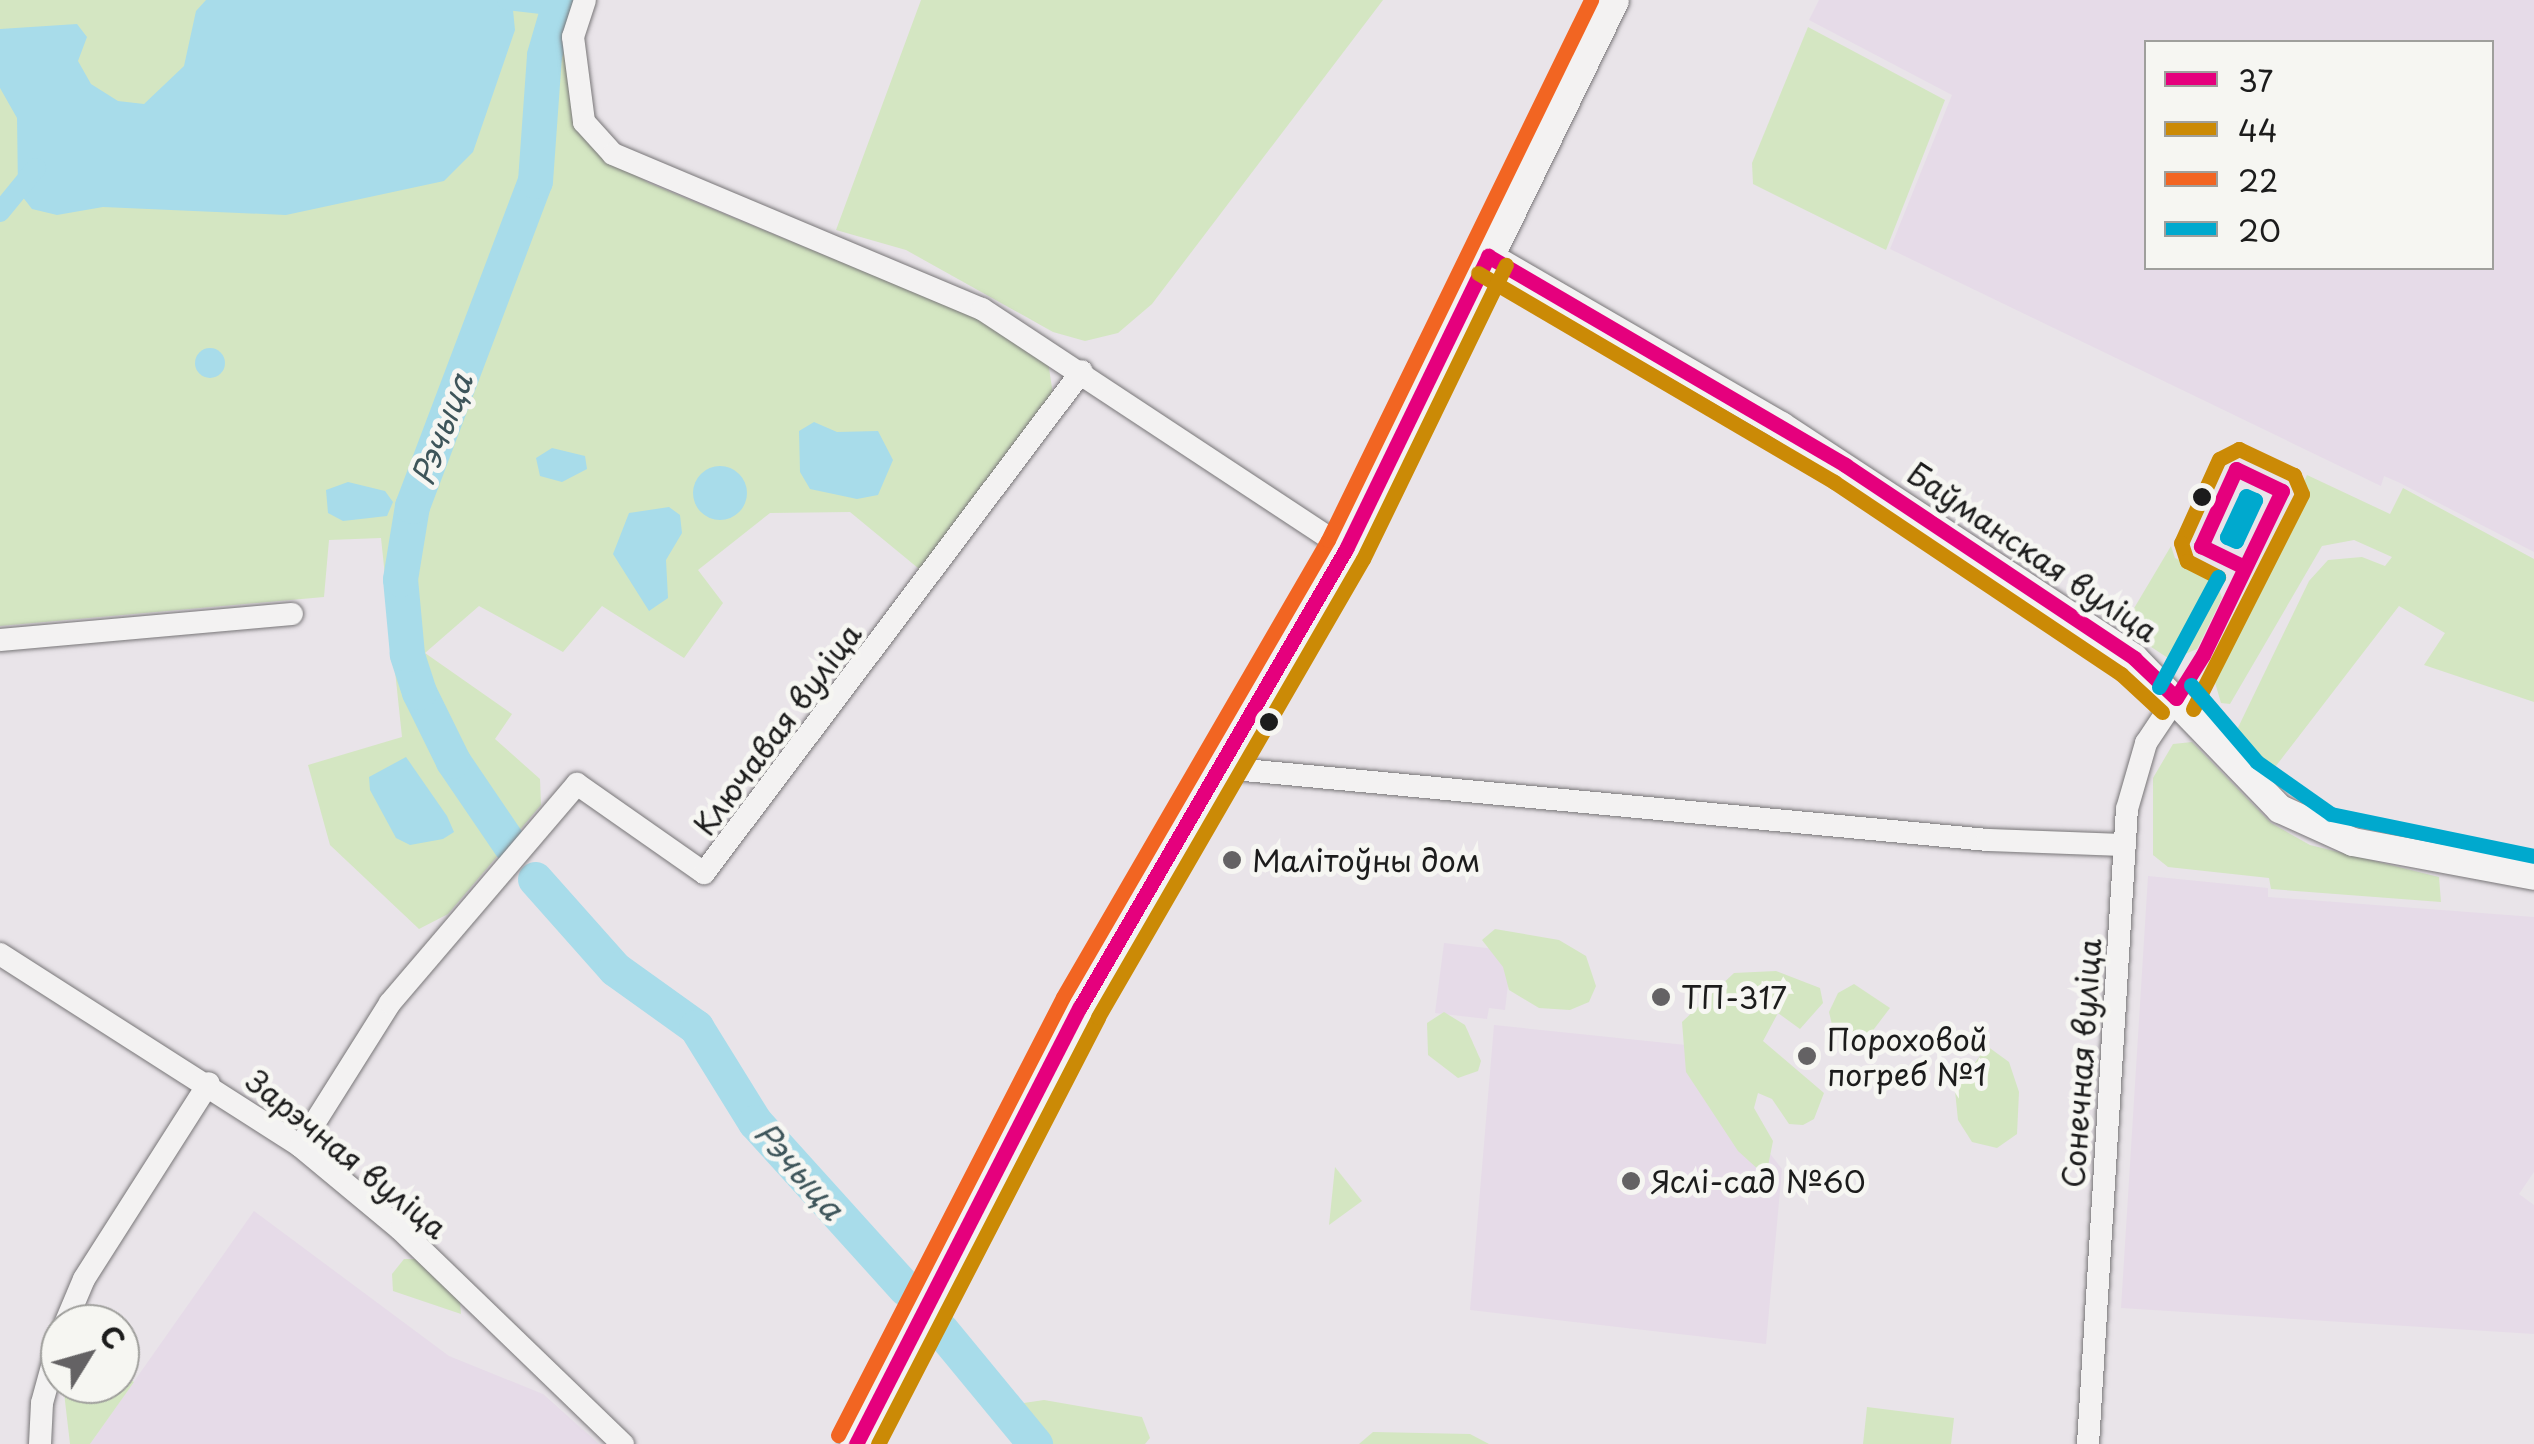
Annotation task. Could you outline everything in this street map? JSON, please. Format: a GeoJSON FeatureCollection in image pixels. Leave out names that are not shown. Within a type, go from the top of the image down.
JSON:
{"type":"FeatureCollection","features":[{"type":"Feature","properties":{"kind":"main road"},"geometry":{"type":"LineString","coordinates":[[856,1444],[1080,1007],[1346,550],[1613,0]]}},
{"type":"Feature","properties":{"kind":"street"},"geometry":{"type":"LineString","coordinates":[[585,0],[574,38],[584,122],[612,154],[982,309],[1082,371],[1346,550]]}},
{"type":"Feature","properties":{"kind":"street","name":"Баўманская вуліца"},"geometry":{"type":"LineString","coordinates":[[1488,256],[1845,465],[2134,658],[2176,698],[2243,777],[2324,834],[2534,876]]}},
{"type":"Feature","properties":{"kind":"street","name":"Ключавая вуліца"},"geometry":{"type":"LineString","coordinates":[[300,1146],[390,1003],[577,784],[704,873],[1082,371]]}},
{"type":"Feature","properties":{"kind":"street"},"geometry":{"type":"LineString","coordinates":[[0,640],[292,614]]}},
{"type":"Feature","properties":{"kind":"street","name":"Сонечная вуліца"},"geometry":{"type":"LineString","coordinates":[[2088,1444],[2125,845],[2133,779],[2146,743],[2176,698]]}},
{"type":"Feature","properties":{"kind":"street"},"geometry":{"type":"LineString","coordinates":[[1222,768],[1987,840],[2125,845]]}},
{"type":"Feature","properties":{"kind":"street","name":"Зарэчная вуліца"},"geometry":{"type":"LineString","coordinates":[[0,954],[209,1083],[300,1146],[400,1228],[623,1444]]}},
{"type":"Feature","properties":{"kind":"street"},"geometry":{"type":"LineString","coordinates":[[73,1304],[84,1279],[209,1083]]}},
{"type":"Feature","properties":{"kind":"street"},"geometry":{"type":"LineString","coordinates":[[40,1444],[42,1404]]}},
{"type":"Feature","properties":{"kind":"shaded area"},"geometry":{"type":"Polygon","coordinates":[[[1819,0],[2534,0],[2534,552],[2398,482],[2384,476],[2381,486],[1890,249],[1952,95],[1809,20],[1819,0]]]}},
{"type":"Feature","properties":{"kind":"shaded area"},"geometry":{"type":"Polygon","coordinates":[[[2148,876],[2268,888],[2268,897],[2534,917],[2534,1172],[2519,1194],[2534,1205],[2534,1334],[2121,1308],[2148,876]]]}},
{"type":"Feature","properties":{"kind":"shaded area"},"geometry":{"type":"Polygon","coordinates":[[[1444,943],[1512,951],[1505,1010],[1489,1008],[1487,1019],[1435,1013],[1444,943]]]}},
{"type":"Feature","properties":{"kind":"shaded area","name":"Яслі-сад №60"},"geometry":{"type":"Polygon","coordinates":[[[1494,1025],[1686,1045],[1782,1169],[1766,1344],[1470,1310],[1494,1025]]]}},
{"type":"Feature","properties":{"kind":"shaded area"},"geometry":{"type":"Polygon","coordinates":[[[254,1211],[449,1356],[543,1394],[599,1444],[90,1444],[118,1404],[140,1404],[140,1373],[254,1211]]]}},
{"type":"Feature","properties":{"kind":"green space"},"geometry":{"type":"Polygon","coordinates":[[[0,0],[581,0],[566,57],[608,159],[649,183],[987,322],[1048,362],[1053,394],[924,573],[850,512],[770,513],[698,570],[723,603],[684,658],[602,606],[563,652],[479,606],[425,653],[512,714],[495,739],[540,779],[541,805],[448,914],[419,929],[330,845],[308,765],[402,737],[381,538],[329,540],[324,597],[0,626],[0,0]]]}},
{"type":"Feature","properties":{"kind":"green space"},"geometry":{"type":"Polygon","coordinates":[[[921,0],[1383,0],[1152,304],[1118,333],[1085,341],[1053,332],[906,250],[836,230],[921,0]]]}},
{"type":"Feature","properties":{"kind":"green space"},"geometry":{"type":"Polygon","coordinates":[[[1808,27],[1945,100],[1886,250],[1753,184],[1752,163],[1808,27]]]}},
{"type":"Feature","properties":{"kind":"green space"},"geometry":{"type":"Polygon","coordinates":[[[2307,475],[2390,514],[2403,488],[2534,559],[2534,702],[2424,665],[2445,633],[2399,606],[2269,775],[2232,740],[2309,581],[2328,560],[2362,557],[2385,566],[2392,557],[2354,540],[2322,546],[2230,704],[2221,703],[2214,679],[2307,475]]]}},
{"type":"Feature","properties":{"kind":"green space"},"geometry":{"type":"Polygon","coordinates":[[[2171,546],[2175,558],[2215,577],[2222,598],[2197,649],[2171,660],[2078,599],[2093,586],[2133,610],[2171,546]]]}},
{"type":"Feature","properties":{"kind":"green space"},"geometry":{"type":"Polygon","coordinates":[[[2192,742],[2271,823],[2310,845],[2439,877],[2441,902],[2271,889],[2269,878],[2168,867],[2153,855],[2153,778],[2173,744],[2192,742]]]}},
{"type":"Feature","properties":{"kind":"green space"},"geometry":{"type":"Polygon","coordinates":[[[1495,929],[1559,940],[1586,956],[1596,986],[1589,1002],[1570,1010],[1539,1008],[1509,990],[1503,967],[1482,940],[1495,929]]]}},
{"type":"Feature","properties":{"kind":"green space"},"geometry":{"type":"Polygon","coordinates":[[[1776,971],[1820,988],[1823,1003],[1800,1029],[1778,1013],[1763,1041],[1824,1093],[1814,1119],[1803,1125],[1789,1124],[1772,1099],[1758,1093],[1754,1108],[1773,1141],[1768,1166],[1760,1171],[1738,1151],[1686,1072],[1682,1022],[1734,973],[1776,971]]]}},
{"type":"Feature","properties":{"kind":"green space"},"geometry":{"type":"Polygon","coordinates":[[[1854,984],[1890,1008],[1871,1033],[1856,1036],[1833,1029],[1829,1012],[1838,993],[1854,984]]]}},
{"type":"Feature","properties":{"kind":"green space"},"geometry":{"type":"Polygon","coordinates":[[[1444,1012],[1465,1025],[1481,1061],[1478,1071],[1458,1078],[1428,1055],[1427,1023],[1444,1012]]]}},
{"type":"Feature","properties":{"kind":"green space"},"geometry":{"type":"Polygon","coordinates":[[[1987,1046],[2009,1062],[2019,1092],[2017,1134],[1997,1148],[1972,1142],[1958,1120],[1955,1091],[1987,1046]]]}},
{"type":"Feature","properties":{"kind":"green space"},"geometry":{"type":"Polygon","coordinates":[[[1335,1167],[1362,1201],[1329,1225],[1335,1167]]]}},
{"type":"Feature","properties":{"kind":"green space"},"geometry":{"type":"Polygon","coordinates":[[[404,1259],[415,1259],[460,1302],[461,1314],[393,1291],[392,1274],[404,1259]]]}},
{"type":"Feature","properties":{"kind":"green space"},"geometry":{"type":"Polygon","coordinates":[[[1044,1400],[1142,1417],[1150,1438],[1145,1444],[1017,1444],[1007,1426],[1017,1404],[1044,1400]]]}},
{"type":"Feature","properties":{"kind":"green space"},"geometry":{"type":"Polygon","coordinates":[[[65,1404],[118,1404],[90,1444],[70,1444],[65,1404]]]}},
{"type":"Feature","properties":{"kind":"green space"},"geometry":{"type":"Polygon","coordinates":[[[1867,1407],[1954,1418],[1951,1444],[1863,1444],[1867,1407]]]}},
{"type":"Feature","properties":{"kind":"green space"},"geometry":{"type":"Polygon","coordinates":[[[1373,1432],[1470,1434],[1489,1444],[1359,1444],[1373,1432]]]}},
{"type":"Feature","properties":{"kind":"water"},"geometry":{"type":"Polygon","coordinates":[[[206,0],[512,0],[515,30],[473,152],[444,181],[286,215],[103,207],[57,215],[32,209],[18,191],[17,118],[0,88],[0,29],[77,24],[87,37],[78,61],[91,84],[118,101],[144,104],[184,66],[196,11],[206,0]]]}},
{"type":"Feature","properties":{"kind":"water"},"geometry":{"type":"Polygon","coordinates":[[[210,348],[221,352],[225,363],[221,374],[210,378],[199,374],[195,363],[199,352],[210,348]]]}},
{"type":"Feature","properties":{"kind":"water"},"geometry":{"type":"Polygon","coordinates":[[[814,422],[837,432],[878,431],[893,460],[878,495],[857,499],[810,489],[800,472],[799,431],[814,422]]]}},
{"type":"Feature","properties":{"kind":"water"},"geometry":{"type":"Polygon","coordinates":[[[552,448],[585,456],[587,469],[562,482],[540,476],[536,458],[552,448]]]}},
{"type":"Feature","properties":{"kind":"water"},"geometry":{"type":"Polygon","coordinates":[[[720,466],[739,474],[747,493],[739,512],[720,520],[701,512],[693,493],[701,474],[720,466]]]}},
{"type":"Feature","properties":{"kind":"water"},"geometry":{"type":"Polygon","coordinates":[[[348,482],[385,491],[393,502],[387,516],[343,521],[328,513],[326,490],[348,482]]]}},
{"type":"Feature","properties":{"kind":"water"},"geometry":{"type":"Polygon","coordinates":[[[669,507],[680,515],[682,533],[666,560],[668,598],[649,611],[613,554],[629,513],[669,507]]]}},
{"type":"Feature","properties":{"kind":"water"},"geometry":{"type":"Polygon","coordinates":[[[406,757],[447,816],[454,832],[443,839],[410,845],[396,838],[370,790],[369,777],[406,757]]]}},
{"type":"Feature","properties":{"kind":"waterway"},"geometry":{"type":"LineString","coordinates":[[507,0],[557,6]]}},
{"type":"Feature","properties":{"kind":"waterway","name":"Рэчыца"},"geometry":{"type":"LineString","coordinates":[[510,845],[453,761],[419,692],[407,654],[400,579],[412,506],[535,181],[544,55],[560,0]]}},
{"type":"Feature","properties":{"kind":"waterway"},"geometry":{"type":"LineString","coordinates":[[0,212],[36,168]]}},
{"type":"Feature","properties":{"kind":"waterway","name":"Рэчыца"},"geometry":{"type":"LineString","coordinates":[[535,879],[615,969],[696,1027],[755,1122],[905,1288]]}},
{"type":"Feature","properties":{"kind":"waterway","name":"Рэчыца"},"geometry":{"type":"LineString","coordinates":[[941,1330],[1035,1444]]}},
{"type":"Feature","properties":{"kind":"transit line","name":"22"},"geometry":{"type":"LineString","coordinates":[[838,1435],[1063,997],[1328,540],[1591,0]]}},
{"type":"Feature","properties":{"kind":"transit line","name":"37"},"geometry":{"type":"LineString","coordinates":[[1488,256],[1845,465],[2134,658],[2176,698]]}},
{"type":"Feature","properties":{"kind":"transit line","name":"37"},"geometry":{"type":"LineString","coordinates":[[856,1444],[1080,1007],[1346,549],[1488,256]]}},
{"type":"Feature","properties":{"kind":"transit line","name":"44"},"geometry":{"type":"LineString","coordinates":[[878,1444],[1098,1017],[1363,559],[1506,265]]}},
{"type":"Feature","properties":{"kind":"transit line","name":"44"},"geometry":{"type":"LineString","coordinates":[[1478,273],[1834,482],[2121,674],[2162,712]]}},
{"type":"Feature","properties":{"kind":"transit line","name":"44"},"geometry":{"type":"LineString","coordinates":[[2193,709],[2302,494],[2294,475],[2239,449],[2219,459],[2181,543],[2187,561],[2218,577]]}},
{"type":"Feature","properties":{"kind":"transit line","name":"37"},"geometry":{"type":"LineString","coordinates":[[2176,698],[2203,655],[2282,491],[2236,469],[2201,546],[2244,567]]}},
{"type":"Feature","properties":{"kind":"transit line","name":"20"},"geometry":{"type":"LineString","coordinates":[[2246,496],[2255,500],[2236,541],[2227,537],[2246,496]]}},
{"type":"Feature","properties":{"kind":"transit line","name":"20"},"geometry":{"type":"LineString","coordinates":[[2159,687],[2218,577]]}},
{"type":"Feature","properties":{"kind":"transit line","name":"20"},"geometry":{"type":"LineString","coordinates":[[2191,685],[2257,762],[2331,814],[2534,856]]}},
{"type":"Feature","properties":{"kind":"place","name":"Малітоўны дом"},"geometry":{"type":"Point","coordinates":[1232,860]}},
{"type":"Feature","properties":{"kind":"place","name":"ТП-317"},"geometry":{"type":"Point","coordinates":[1661,997]}},
{"type":"Feature","properties":{"kind":"place","name":"Пороховой погреб №1"},"geometry":{"type":"Point","coordinates":[1807,1056]}},
{"type":"Feature","properties":{"kind":"place","name":"Яслі-сад №60"},"geometry":{"type":"Point","coordinates":[1631,1181]}}]}
